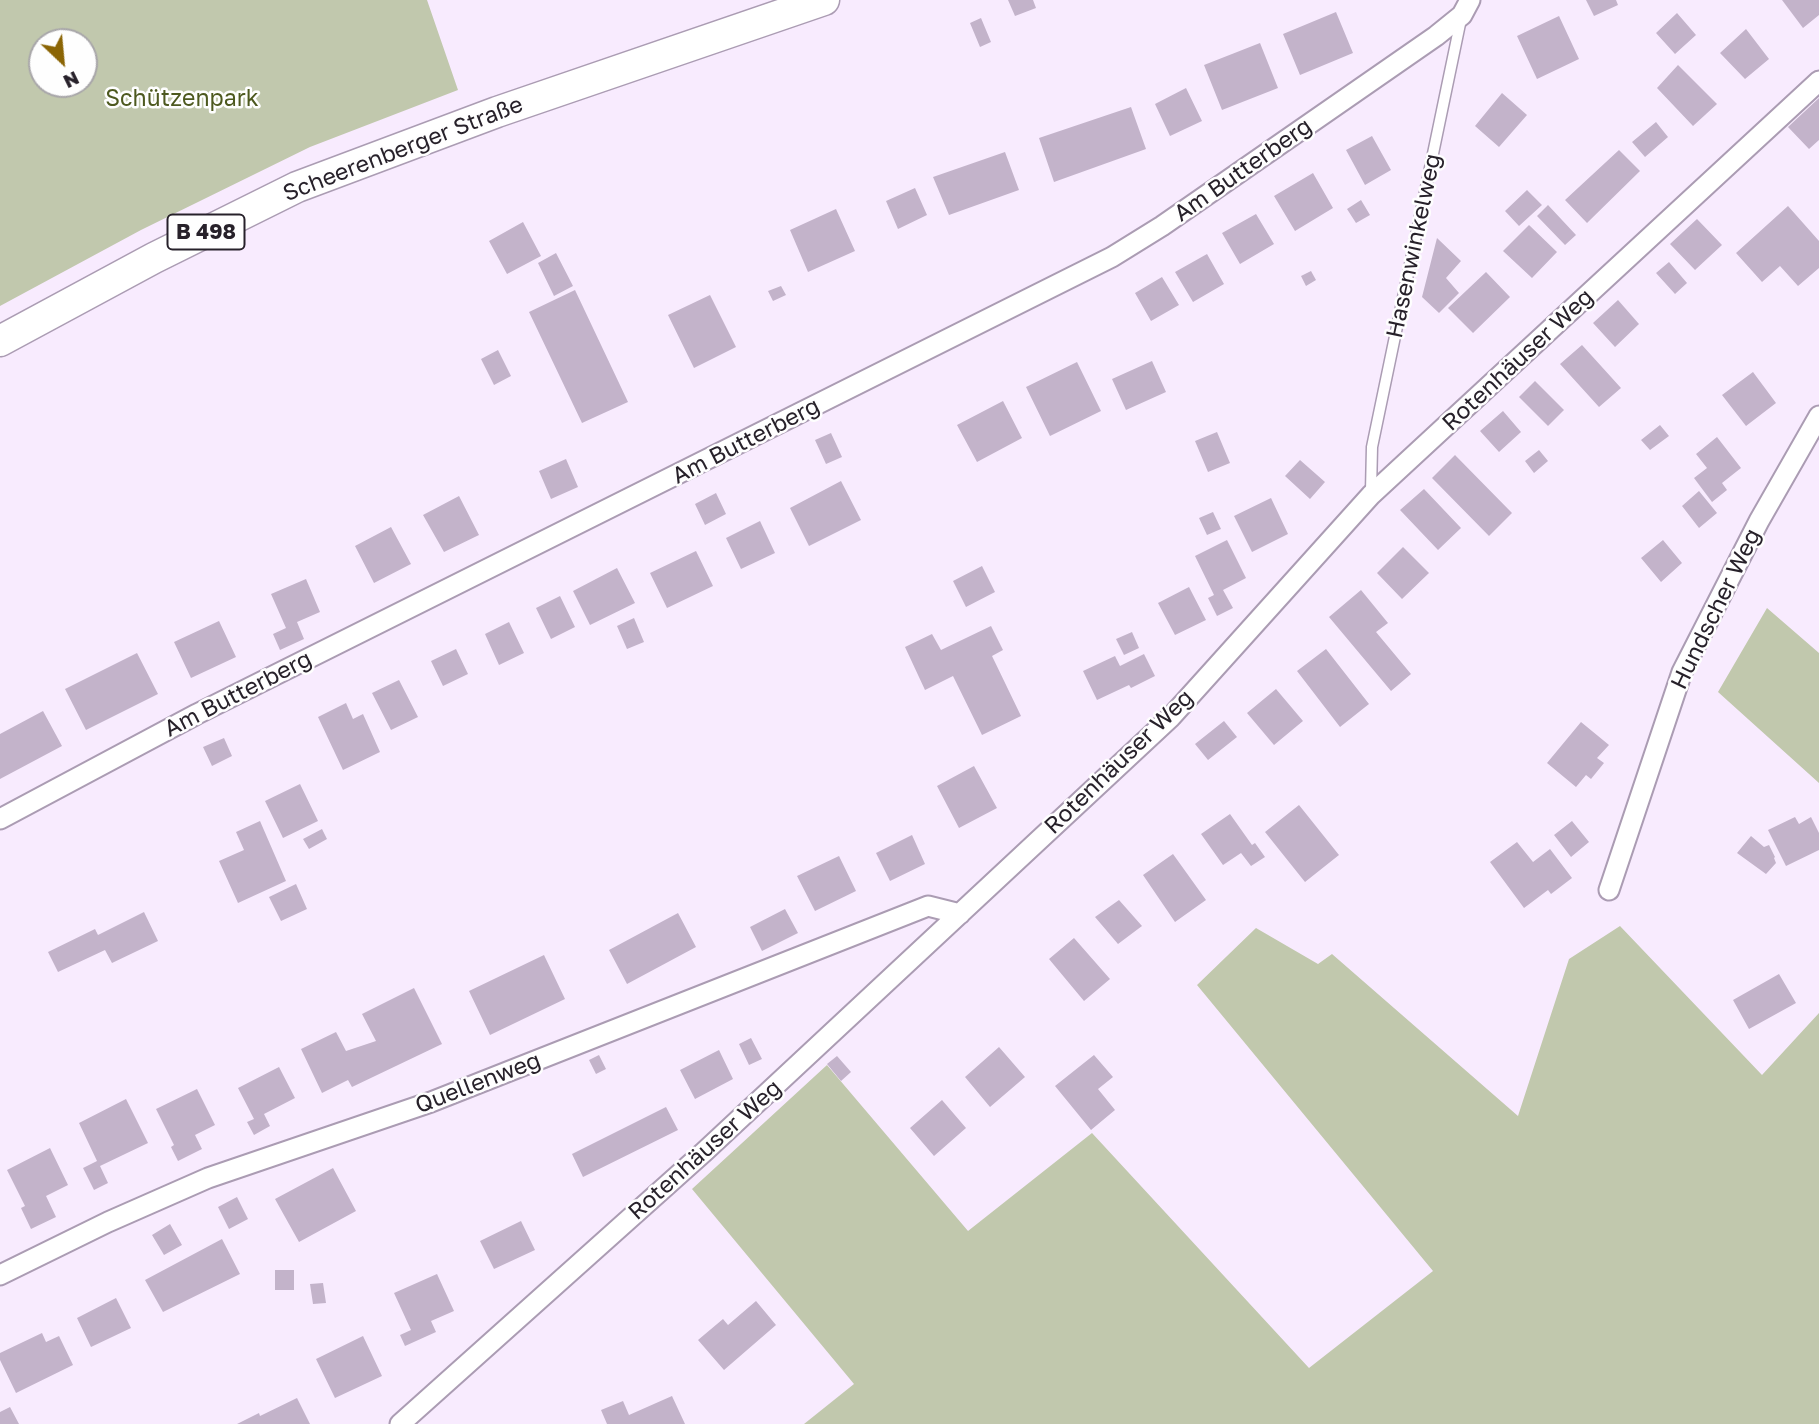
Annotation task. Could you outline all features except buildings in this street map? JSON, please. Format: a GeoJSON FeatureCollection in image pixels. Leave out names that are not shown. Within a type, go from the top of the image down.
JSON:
{"type":"FeatureCollection","features":[{"type":"Feature","properties":{"kind":"main road","name":"Scheerenberger Straße"},"geometry":{"type":"LineString","coordinates":[[0,341],[154,258],[297,187],[497,111],[824,0]]}},
{"type":"Feature","properties":{"kind":"street","name":"Am Butterberg"},"geometry":{"type":"LineString","coordinates":[[0,819],[197,714],[1112,257],[1173,218],[1436,36],[1466,7]]}},
{"type":"Feature","properties":{"kind":"street","name":"Rotenhäuser Weg"},"geometry":{"type":"LineString","coordinates":[[400,1424],[705,1152],[1171,717],[1371,495],[1819,81]]}},
{"type":"Feature","properties":{"kind":"street","name":"Hundscher Weg"},"geometry":{"type":"LineString","coordinates":[[1609,890],[1682,672],[1759,520],[1819,416]]}},
{"type":"Feature","properties":{"kind":"street","name":"Quellenweg"},"geometry":{"type":"LineString","coordinates":[[0,1275],[108,1222],[208,1178],[431,1102],[928,906],[960,914]]}},
{"type":"Feature","properties":{"kind":"lane","name":"Hasenwinkelweg"},"geometry":{"type":"LineString","coordinates":[[1371,495],[1372,447],[1466,7]]}},
{"type":"Feature","properties":{"kind":"green space","name":"Schützenpark"},"geometry":{"type":"Polygon","coordinates":[[[0,0],[427,0],[458,90],[310,147],[141,230],[0,306],[0,0]]]}},
{"type":"Feature","properties":{"kind":"green space"},"geometry":{"type":"Polygon","coordinates":[[[1767,608],[1819,653],[1819,783],[1718,692],[1767,608]]]}},
{"type":"Feature","properties":{"kind":"green space"},"geometry":{"type":"Polygon","coordinates":[[[1620,926],[1762,1075],[1819,1013],[1819,1424],[804,1424],[854,1384],[692,1189],[827,1065],[968,1231],[1092,1133],[1309,1368],[1433,1271],[1197,985],[1256,928],[1318,964],[1332,954],[1518,1116],[1569,959],[1620,926]]]}}]}
